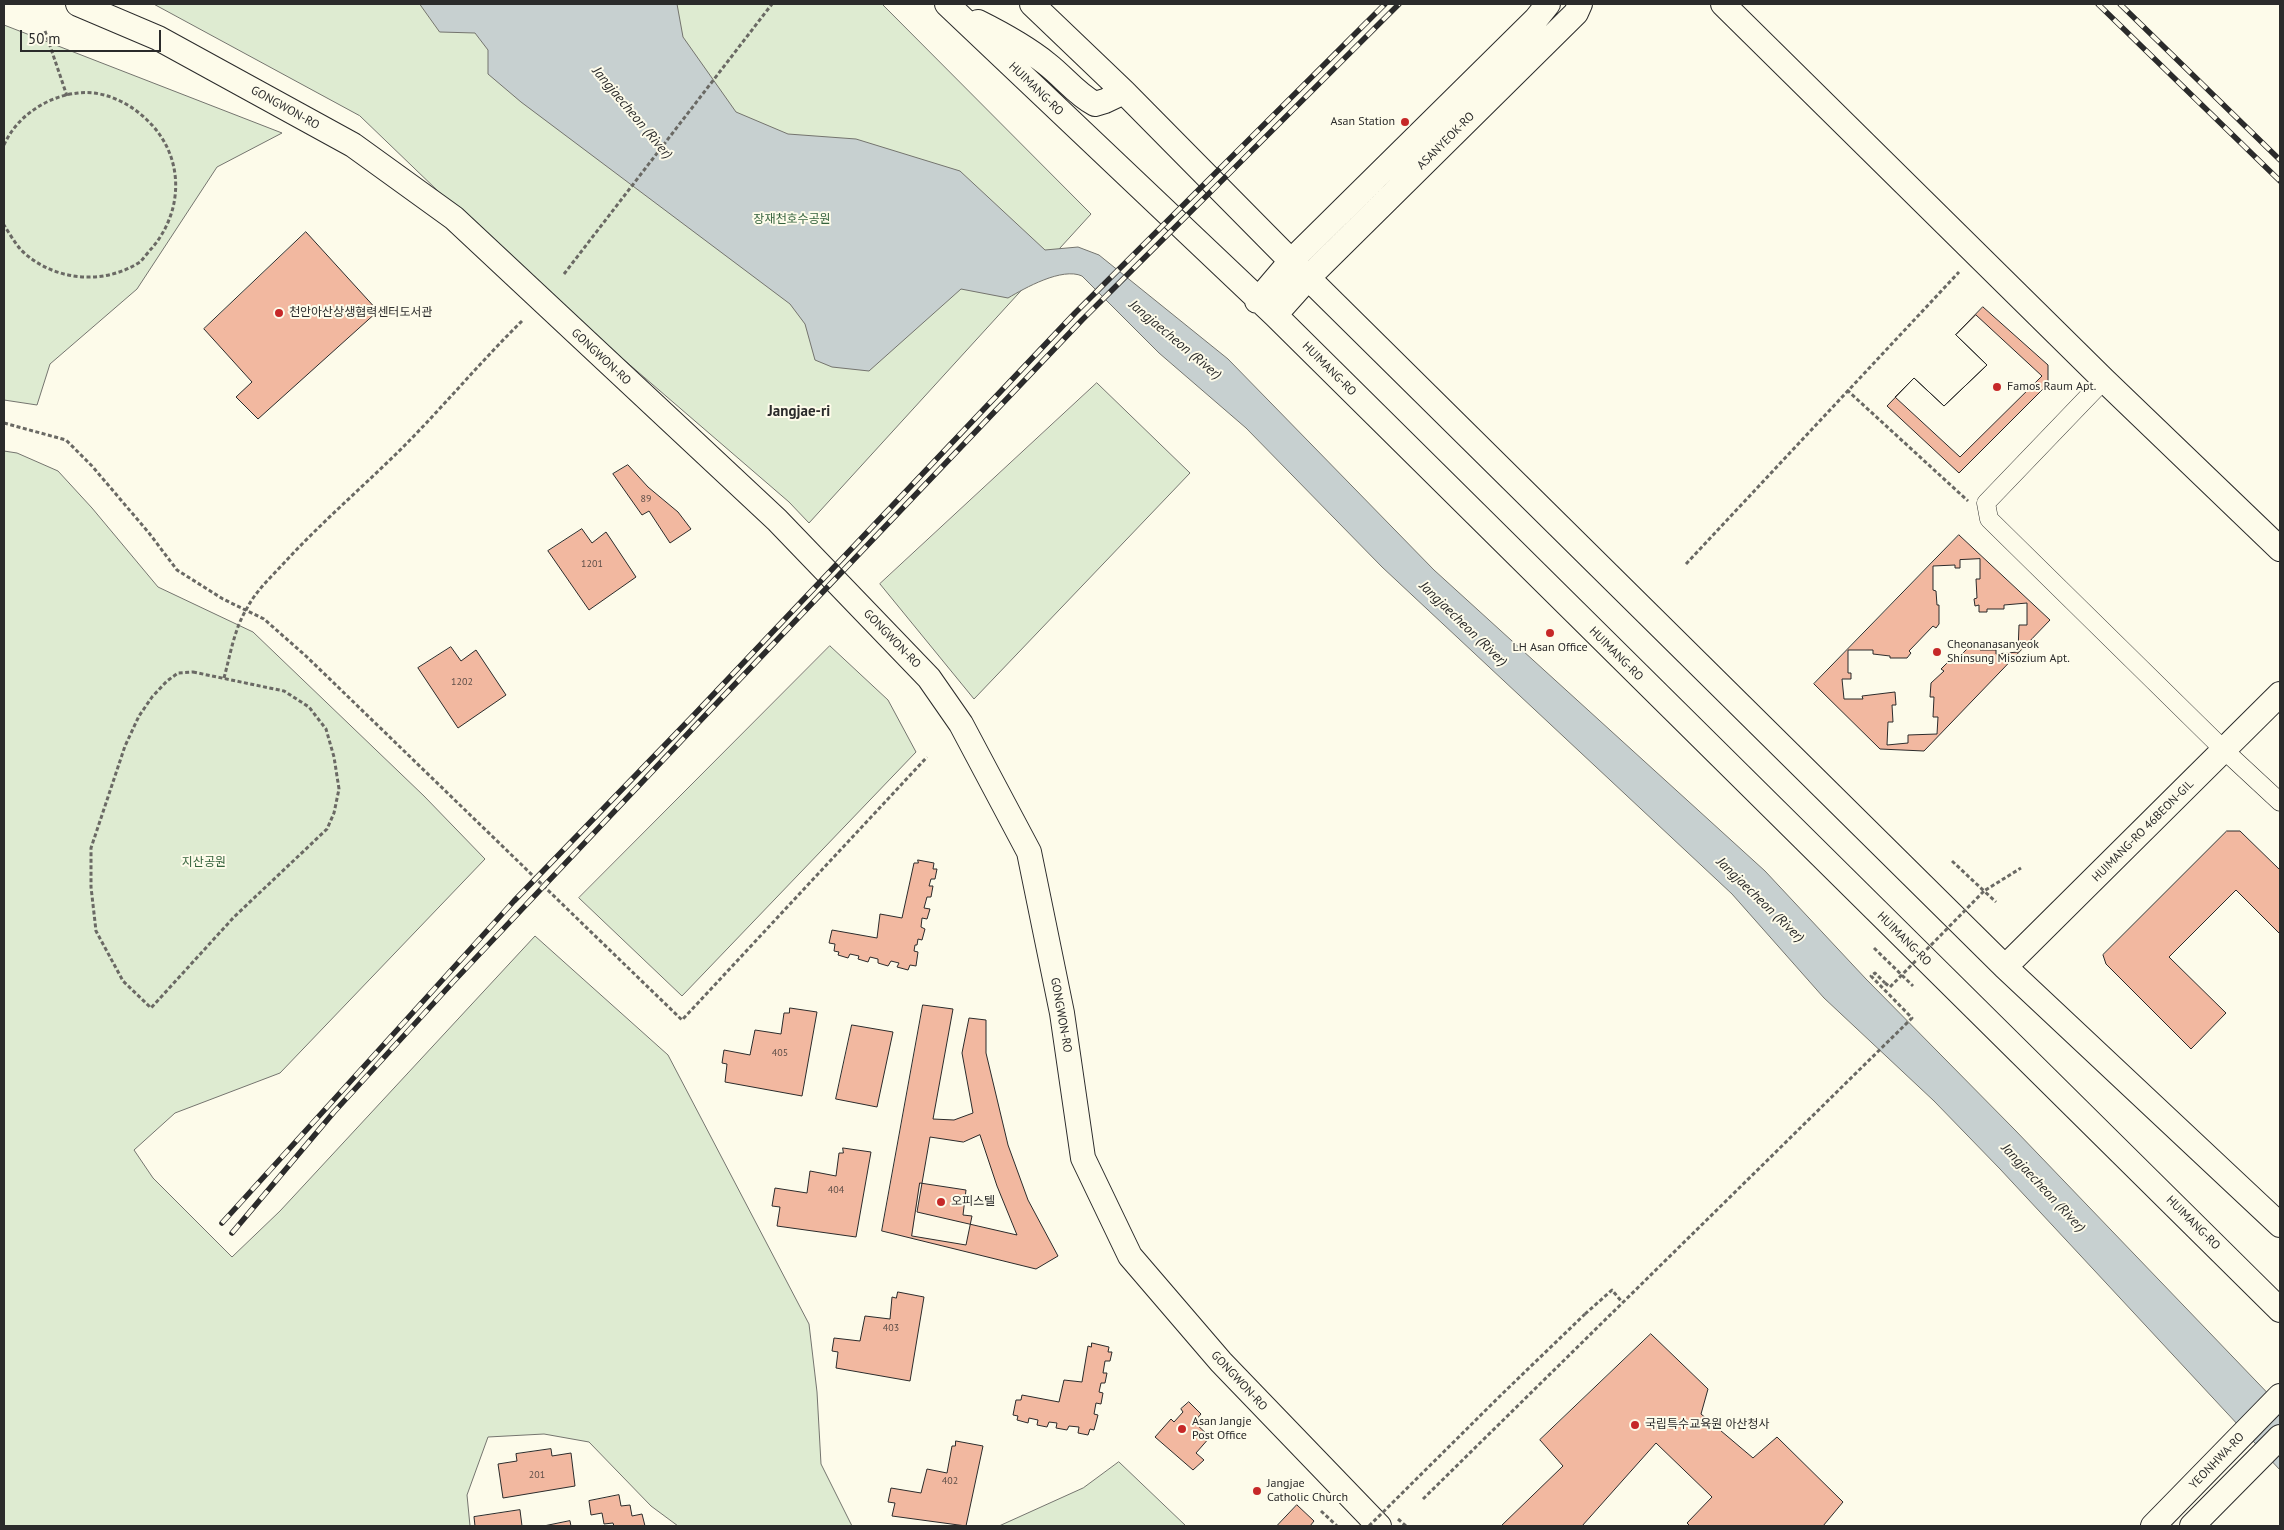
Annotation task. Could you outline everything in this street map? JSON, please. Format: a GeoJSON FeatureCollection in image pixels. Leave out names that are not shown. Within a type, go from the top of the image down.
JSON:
{"type":"FeatureCollection","features":[{"type":"Feature","properties":{"kind":"street","name":"GONGWON-RO"},"geometry":{"type":"LineString","coordinates":[[78,4],[158,38],[353,146],[454,218],[777,520],[929,678],[961,724],[1029,852],[1062,1013],[1082,1158],[1130,1256],[1221,1362],[1379,1526]]}},
{"type":"Feature","properties":{"kind":"street"},"geometry":{"type":"LineString","coordinates":[[1032,4],[1124,92],[1291,261],[2005,967],[2280,1226]]}},
{"type":"Feature","properties":{"kind":"street","name":"ASANYEOK-RO"},"geometry":{"type":"LineString","coordinates":[[1266,308],[1291,261],[1536,19],[1548,4]]}},
{"type":"Feature","properties":{"kind":"street"},"geometry":{"type":"LineString","coordinates":[[1723,4],[2104,380],[2280,549]]}},
{"type":"Feature","properties":{"kind":"street"},"geometry":{"type":"LineString","coordinates":[[949,6],[1020,45],[1048,64],[1085,98],[1095,104],[1124,92]]}},
{"type":"Feature","properties":{"kind":"street","name":"HUIMANG-RO"},"geometry":{"type":"LineString","coordinates":[[949,6],[1266,308],[2280,1310]]}},
{"type":"Feature","properties":{"kind":"street","name":"ASANYEOK-RO"},"geometry":{"type":"LineString","coordinates":[[1266,308],[1309,277],[1583,7]]}},
{"type":"Feature","properties":{"kind":"street"},"geometry":{"type":"LineString","coordinates":[[2104,380],[1986,503],[1989,519],[2224,750],[2280,802]]}},
{"type":"Feature","properties":{"kind":"street","name":"HUIMANG-RO 46BEON-GIL"},"geometry":{"type":"LineString","coordinates":[[2005,967],[2280,694]]}},
{"type":"Feature","properties":{"kind":"street","name":"YEONHWA-RO"},"geometry":{"type":"LineString","coordinates":[[2153,1526],[2280,1396]]}},
{"type":"Feature","properties":{"kind":"street"},"geometry":{"type":"LineString","coordinates":[[2192,1526],[2280,1438]]}},
{"type":"Feature","properties":{"kind":"path"},"geometry":{"type":"LineString","coordinates":[[564,274],[772,4]]}},
{"type":"Feature","properties":{"kind":"path"},"geometry":{"type":"LineString","coordinates":[[45,31],[66,96]]}},
{"type":"Feature","properties":{"kind":"path"},"geometry":{"type":"LineString","coordinates":[[4,145],[8,136],[26,114],[50,100],[78,93],[106,95],[134,107],[152,125],[167,148],[176,175],[174,206],[163,235],[141,261],[112,275],[78,278],[48,269],[22,250],[4,225]]}},
{"type":"Feature","properties":{"kind":"path"},"geometry":{"type":"LineString","coordinates":[[1686,564],[1959,272]]}},
{"type":"Feature","properties":{"kind":"path"},"geometry":{"type":"LineString","coordinates":[[224,678],[238,627],[246,610],[264,585],[310,534],[349,500],[432,418],[463,381],[522,321]]}},
{"type":"Feature","properties":{"kind":"path"},"geometry":{"type":"LineString","coordinates":[[1847,390],[1969,502]]}},
{"type":"Feature","properties":{"kind":"path"},"geometry":{"type":"LineString","coordinates":[[4,423],[66,440],[92,466],[149,533],[177,570],[223,599],[264,619],[307,656],[682,1020],[927,757]]}},
{"type":"Feature","properties":{"kind":"path"},"geometry":{"type":"LineString","coordinates":[[193,672],[224,678],[284,691],[309,707],[326,729],[334,757],[339,788],[334,814],[327,828],[234,917],[151,1008],[123,981],[96,931],[91,887],[91,848],[125,746],[139,716],[152,696],[178,673],[193,672]]}},
{"type":"Feature","properties":{"kind":"path"},"geometry":{"type":"LineString","coordinates":[[1952,861],[1996,902]]}},
{"type":"Feature","properties":{"kind":"path"},"geometry":{"type":"LineString","coordinates":[[1423,1499],[1912,1018],[1871,976],[1875,972],[1890,987],[1984,891],[2021,868]]}},
{"type":"Feature","properties":{"kind":"path"},"geometry":{"type":"LineString","coordinates":[[1874,948],[1913,986]]}},
{"type":"Feature","properties":{"kind":"path"},"geometry":{"type":"LineString","coordinates":[[1369,1526],[1500,1396],[1612,1290],[1622,1302]]}},
{"type":"Feature","properties":{"kind":"path"},"geometry":{"type":"LineString","coordinates":[[1321,1511],[1337,1526]]}},
{"type":"Feature","properties":{"kind":"green space","name":"장재천호수공원"},"geometry":{"type":"Polygon","coordinates":[[[154,4],[882,4],[1091,214],[809,523],[789,502],[580,322],[466,218],[360,116],[154,4]]]}},
{"type":"Feature","properties":{"kind":"green space"},"geometry":{"type":"Polygon","coordinates":[[[4,25],[282,133],[217,167],[137,289],[50,364],[37,405],[4,400],[4,25]]]}},
{"type":"Feature","properties":{"kind":"green space"},"geometry":{"type":"Polygon","coordinates":[[[1097,383],[1190,473],[974,699],[880,584],[1097,383]]]}},
{"type":"Feature","properties":{"kind":"green space","name":"지산공원"},"geometry":{"type":"Polygon","coordinates":[[[4,451],[17,453],[58,471],[92,508],[158,587],[253,632],[424,796],[485,859],[280,1073],[175,1113],[134,1150],[153,1178],[232,1257],[280,1211],[535,936],[668,1055],[809,1324],[817,1392],[821,1464],[852,1526],[678,1526],[651,1506],[589,1442],[544,1434],[488,1437],[467,1495],[470,1526],[4,1526],[4,451]]]}},
{"type":"Feature","properties":{"kind":"green space"},"geometry":{"type":"Polygon","coordinates":[[[830,646],[888,700],[916,752],[682,996],[579,898],[830,646]]]}},
{"type":"Feature","properties":{"kind":"green space"},"geometry":{"type":"Polygon","coordinates":[[[1119,1462],[1186,1526],[999,1526],[1083,1488],[1119,1462]]]}},
{"type":"Feature","properties":{"kind":"water","name":"Jangjaecheon (River)"},"geometry":{"type":"Polygon","coordinates":[[[420,4],[677,4],[683,37],[736,112],[788,134],[856,139],[960,171],[1045,250],[1078,247],[1099,255],[1228,359],[1434,570],[1765,871],[1866,979],[2015,1130],[2280,1406],[2280,1470],[2000,1169],[1934,1101],[1824,998],[1732,894],[1382,567],[1246,428],[1159,353],[1082,276],[1064,274],[1054,276],[1008,298],[961,289],[869,371],[832,367],[815,360],[805,324],[790,304],[521,102],[488,74],[488,50],[475,33],[440,32],[420,4]]]}},
{"type":"Feature","properties":{"kind":"building"},"geometry":{"type":"Polygon","coordinates":[[[306,232],[378,311],[258,419],[236,397],[252,382],[204,329],[306,232]]]}},
{"type":"Feature","properties":{"kind":"building","name":"Famos Raum Apt."},"geometry":{"type":"Polygon","coordinates":[[[1983,307],[2048,365],[2048,384],[1959,473],[1887,406],[1914,378],[1944,406],[1987,365],[1956,335],[1983,307]]]}},
{"type":"Feature","properties":{"kind":"building","name":"Famos Raum Apt."},"geometry":{"type":"Polygon","coordinates":[[[1976,315],[2042,376],[1960,457],[1895,397],[1914,378],[1944,406],[1987,365],[1956,335],[1976,315]]]}},
{"type":"Feature","properties":{"kind":"building"},"geometry":{"type":"Polygon","coordinates":[[[628,465],[648,487],[678,512],[691,529],[670,543],[649,511],[642,515],[613,474],[628,465]]]}},
{"type":"Feature","properties":{"kind":"building"},"geometry":{"type":"Polygon","coordinates":[[[582,529],[592,543],[606,532],[636,577],[589,610],[548,551],[582,529]]]}},
{"type":"Feature","properties":{"kind":"building"},"geometry":{"type":"Polygon","coordinates":[[[1959,535],[2050,620],[1924,751],[1880,749],[1814,684],[1959,535]]]}},
{"type":"Feature","properties":{"kind":"building","name":"Cheonanasanyeok Shinsung Misozium Apt."},"geometry":{"type":"Polygon","coordinates":[[[1980,559],[1980,579],[1976,579],[1977,598],[1974,599],[1975,606],[1979,605],[1979,612],[1987,612],[1987,609],[2004,609],[2004,605],[2027,603],[2027,625],[2019,625],[2018,652],[1996,654],[1996,650],[1980,650],[1979,647],[1969,647],[1956,660],[1953,657],[1941,669],[1944,671],[1931,683],[1930,697],[1934,697],[1933,717],[1938,717],[1937,734],[1908,735],[1908,743],[1887,745],[1888,722],[1893,722],[1892,705],[1896,705],[1895,692],[1862,696],[1863,699],[1844,699],[1842,679],[1851,679],[1851,673],[1848,673],[1848,650],[1873,650],[1873,654],[1890,656],[1890,658],[1907,658],[1911,653],[1909,651],[1933,626],[1936,628],[1939,624],[1939,605],[1937,605],[1936,591],[1933,590],[1933,566],[1955,565],[1955,568],[1960,568],[1960,560],[1980,559]]]}},
{"type":"Feature","properties":{"kind":"building"},"geometry":{"type":"Polygon","coordinates":[[[451,647],[461,661],[476,650],[506,695],[458,728],[418,668],[451,647]]]}},
{"type":"Feature","properties":{"kind":"building"},"geometry":{"type":"Polygon","coordinates":[[[2227,831],[2240,831],[2280,870],[2280,934],[2236,890],[2169,957],[2226,1013],[2191,1049],[2106,964],[2103,955],[2227,831]]]}},
{"type":"Feature","properties":{"kind":"building"},"geometry":{"type":"Polygon","coordinates":[[[918,860],[934,863],[933,869],[937,869],[935,879],[931,879],[929,886],[933,886],[931,897],[927,897],[924,908],[930,909],[927,919],[922,918],[921,927],[925,929],[922,940],[918,939],[917,945],[915,945],[914,951],[918,952],[916,966],[910,965],[908,970],[897,967],[899,963],[891,961],[888,966],[878,963],[878,959],[870,957],[868,962],[858,959],[859,956],[850,954],[848,958],[838,955],[839,952],[834,951],[835,944],[829,943],[832,930],[877,938],[880,914],[902,918],[914,863],[918,863],[918,860]]]}},
{"type":"Feature","properties":{"kind":"building"},"geometry":{"type":"Polygon","coordinates":[[[923,1005],[953,1009],[933,1119],[954,1120],[973,1113],[962,1053],[969,1018],[986,1020],[986,1053],[1008,1145],[1028,1200],[1058,1256],[1036,1269],[882,1231],[923,1005]],[[980,1135],[963,1142],[930,1137],[917,1212],[1017,1235],[997,1186],[980,1135]]]}},
{"type":"Feature","properties":{"kind":"building"},"geometry":{"type":"Polygon","coordinates":[[[790,1008],[817,1012],[802,1096],[725,1082],[727,1064],[722,1063],[724,1050],[750,1055],[755,1030],[781,1034],[784,1013],[789,1013],[790,1008]]]}},
{"type":"Feature","properties":{"kind":"building"},"geometry":{"type":"Polygon","coordinates":[[[852,1025],[893,1032],[877,1107],[836,1099],[852,1025]]]}},
{"type":"Feature","properties":{"kind":"building"},"geometry":{"type":"Polygon","coordinates":[[[843,1148],[871,1152],[856,1237],[777,1226],[780,1207],[772,1206],[775,1188],[807,1193],[810,1171],[836,1176],[839,1153],[843,1153],[843,1148]]]}},
{"type":"Feature","properties":{"kind":"building","name":"오피스텔"},"geometry":{"type":"Polygon","coordinates":[[[920,1183],[966,1190],[963,1215],[972,1216],[966,1245],[912,1236],[920,1183]]]}},
{"type":"Feature","properties":{"kind":"building"},"geometry":{"type":"Polygon","coordinates":[[[898,1292],[924,1297],[910,1381],[836,1368],[838,1352],[832,1351],[834,1338],[860,1341],[865,1316],[890,1319],[892,1297],[896,1298],[898,1292]]]}},
{"type":"Feature","properties":{"kind":"building","name":"국립특수교육원 아산청사"},"geometry":{"type":"Polygon","coordinates":[[[1651,1334],[1708,1389],[1701,1414],[1753,1458],[1777,1437],[1843,1502],[1823,1526],[1690,1526],[1687,1523],[1712,1497],[1656,1443],[1582,1526],[1501,1526],[1563,1466],[1540,1440],[1651,1334]]]}},
{"type":"Feature","properties":{"kind":"building"},"geometry":{"type":"Polygon","coordinates":[[[1092,1343],[1109,1347],[1108,1352],[1112,1352],[1110,1361],[1105,1361],[1103,1373],[1107,1373],[1105,1383],[1101,1383],[1099,1392],[1103,1393],[1101,1404],[1096,1403],[1094,1414],[1098,1415],[1094,1430],[1090,1429],[1088,1435],[1078,1433],[1079,1427],[1069,1426],[1067,1430],[1056,1428],[1057,1423],[1049,1422],[1047,1427],[1037,1425],[1038,1420],[1029,1418],[1028,1423],[1017,1420],[1018,1416],[1013,1415],[1016,1400],[1021,1400],[1022,1395],[1059,1402],[1064,1380],[1082,1382],[1088,1346],[1091,1347],[1092,1343]]]}},
{"type":"Feature","properties":{"kind":"building","name":"Asan Jangje Post Office"},"geometry":{"type":"Polygon","coordinates":[[[1189,1402],[1201,1414],[1194,1422],[1210,1437],[1196,1453],[1204,1460],[1193,1470],[1155,1437],[1171,1419],[1174,1422],[1183,1412],[1181,1409],[1189,1402]]]}},
{"type":"Feature","properties":{"kind":"building"},"geometry":{"type":"Polygon","coordinates":[[[956,1441],[983,1446],[966,1526],[892,1516],[895,1503],[888,1502],[891,1488],[921,1493],[927,1469],[947,1473],[952,1446],[955,1446],[956,1441]]]}},
{"type":"Feature","properties":{"kind":"building"},"geometry":{"type":"Polygon","coordinates":[[[551,1449],[552,1456],[571,1453],[575,1486],[503,1498],[498,1464],[517,1461],[516,1454],[551,1449]]]}},
{"type":"Feature","properties":{"kind":"building"},"geometry":{"type":"Polygon","coordinates":[[[619,1495],[621,1506],[630,1505],[632,1516],[642,1514],[645,1526],[614,1526],[613,1523],[604,1524],[602,1513],[591,1515],[589,1501],[619,1495]]]}},
{"type":"Feature","properties":{"kind":"building"},"geometry":{"type":"Polygon","coordinates":[[[1297,1505],[1314,1521],[1310,1526],[1277,1526],[1297,1505]]]}},
{"type":"Feature","properties":{"kind":"building"},"geometry":{"type":"Polygon","coordinates":[[[520,1510],[522,1526],[475,1526],[474,1517],[520,1510]]]}},
{"type":"Feature","properties":{"kind":"building"},"geometry":{"type":"Polygon","coordinates":[[[570,1521],[571,1526],[544,1526],[570,1521]]]}},
{"type":"Feature","properties":{"kind":"railway"},"geometry":{"type":"LineString","coordinates":[[222,1223],[514,901],[691,718],[1075,313],[1385,4]]}},
{"type":"Feature","properties":{"kind":"railway"},"geometry":{"type":"LineString","coordinates":[[232,1233],[334,1112],[454,981],[698,723],[1082,320],[1399,4]]}},
{"type":"Feature","properties":{"kind":"railway"},"geometry":{"type":"LineString","coordinates":[[2098,4],[2280,181]]}},
{"type":"Feature","properties":{"kind":"railway"},"geometry":{"type":"LineString","coordinates":[[2120,4],[2280,160]]}},
{"type":"Feature","properties":{"kind":"place","name":"Asan Station"},"geometry":{"type":"Point","coordinates":[1405,122]}},
{"type":"Feature","properties":{"kind":"place","name":"천안아산상생협력센터도서관"},"geometry":{"type":"Point","coordinates":[279,313]}},
{"type":"Feature","properties":{"kind":"place","name":"Famos Raum Apt."},"geometry":{"type":"Point","coordinates":[1997,387]}},
{"type":"Feature","properties":{"kind":"place","name":"LH Asan Office"},"geometry":{"type":"Point","coordinates":[1550,633]}},
{"type":"Feature","properties":{"kind":"place","name":"Cheonanasanyeok Shinsung Misozium Apt."},"geometry":{"type":"Point","coordinates":[1937,652]}},
{"type":"Feature","properties":{"kind":"place","name":"오피스텔"},"geometry":{"type":"Point","coordinates":[941,1202]}},
{"type":"Feature","properties":{"kind":"place","name":"국립특수교육원 아산청사"},"geometry":{"type":"Point","coordinates":[1635,1425]}},
{"type":"Feature","properties":{"kind":"place","name":"Asan Jangje Post Office"},"geometry":{"type":"Point","coordinates":[1182,1429]}},
{"type":"Feature","properties":{"kind":"place","name":"Jangjae Catholic Church"},"geometry":{"type":"Point","coordinates":[1257,1491]}},
{"type":"Feature","properties":{"kind":"district","name":"Jangjae-ri"},"geometry":{"type":"Point","coordinates":[799,412]}}]}
